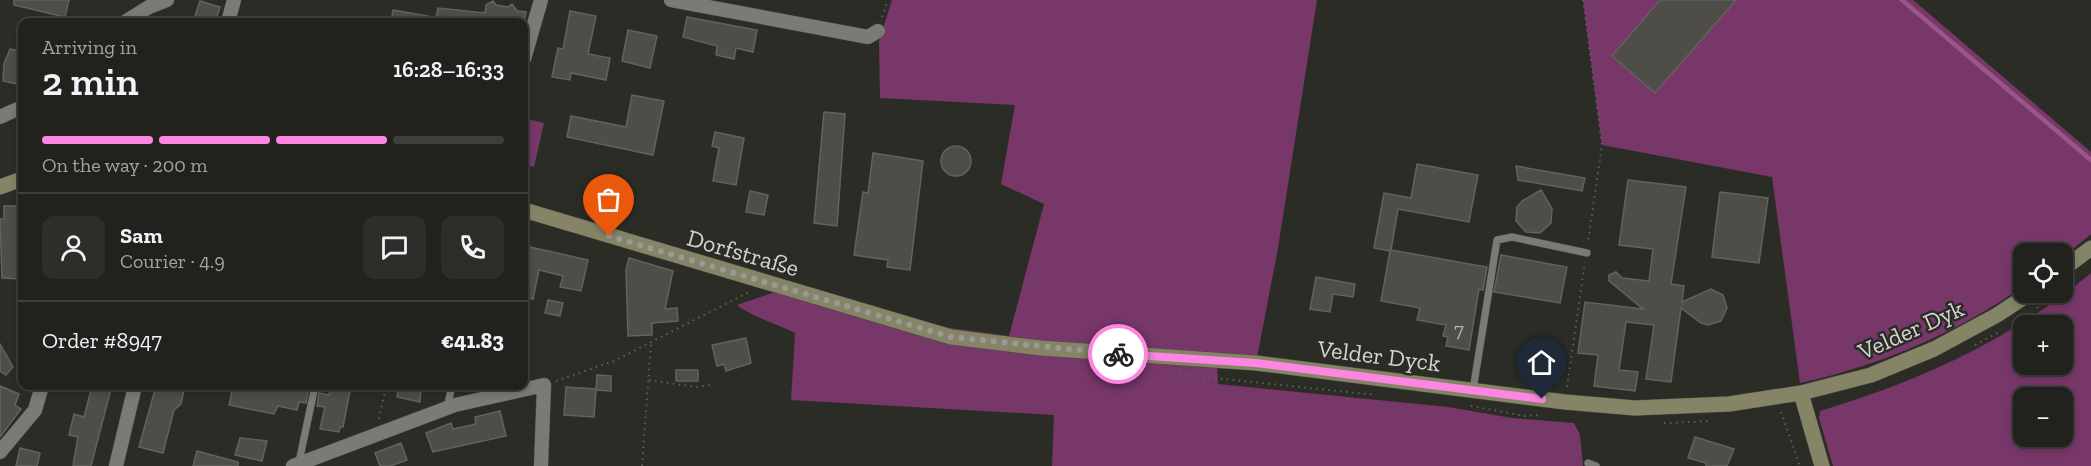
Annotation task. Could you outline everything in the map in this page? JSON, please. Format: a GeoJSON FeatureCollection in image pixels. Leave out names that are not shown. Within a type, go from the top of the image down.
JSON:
{"type":"FeatureCollection","features":[{"type":"Feature","properties":{"kind":"main road"},"geometry":{"type":"LineString","coordinates":[[0,187],[18,180]]}},
{"type":"Feature","properties":{"kind":"main road","name":"Dorfstraße"},"geometry":{"type":"LineString","coordinates":[[528,211],[951,337]]}},
{"type":"Feature","properties":{"kind":"main road"},"geometry":{"type":"LineString","coordinates":[[2073,262],[2091,248]]}},
{"type":"Feature","properties":{"kind":"main road","name":"Velder Dyk"},"geometry":{"type":"LineString","coordinates":[[1801,393],[1871,375],[1934,349],[2015,303]]}},
{"type":"Feature","properties":{"kind":"main road","name":"Velder Dyck"},"geometry":{"type":"LineString","coordinates":[[951,337],[1041,348],[1256,363],[1565,402],[1635,408],[1682,408],[1730,404],[1801,393]]}},
{"type":"Feature","properties":{"kind":"main road"},"geometry":{"type":"LineString","coordinates":[[1801,393],[1822,466]]}},
{"type":"Feature","properties":{"kind":"street"},"geometry":{"type":"LineString","coordinates":[[131,18],[149,7],[167,0]]}},
{"type":"Feature","properties":{"kind":"street"},"geometry":{"type":"LineString","coordinates":[[229,18],[234,0]]}},
{"type":"Feature","properties":{"kind":"street"},"geometry":{"type":"LineString","coordinates":[[528,46],[542,0]]}},
{"type":"Feature","properties":{"kind":"street"},"geometry":{"type":"LineString","coordinates":[[670,0],[704,3],[868,37],[878,31]]}},
{"type":"Feature","properties":{"kind":"street"},"geometry":{"type":"LineString","coordinates":[[0,117],[18,109]]}},
{"type":"Feature","properties":{"kind":"street"},"geometry":{"type":"LineString","coordinates":[[528,389],[544,385],[541,466]]}},
{"type":"Feature","properties":{"kind":"street"},"geometry":{"type":"LineString","coordinates":[[0,452],[35,410],[41,390]]}},
{"type":"Feature","properties":{"kind":"street"},"geometry":{"type":"LineString","coordinates":[[116,466],[134,390]]}},
{"type":"Feature","properties":{"kind":"street"},"geometry":{"type":"LineString","coordinates":[[296,465],[447,408],[523,390]]}},
{"type":"Feature","properties":{"kind":"lane"},"geometry":{"type":"LineString","coordinates":[[1473,390],[1497,240],[1512,237],[1587,253]]}},
{"type":"Feature","properties":{"kind":"lane"},"geometry":{"type":"LineString","coordinates":[[296,465],[314,390]]}},
{"type":"Feature","properties":{"kind":"lane"},"geometry":{"type":"LineString","coordinates":[[447,408],[451,390]]}},
{"type":"Feature","properties":{"kind":"path"},"geometry":{"type":"LineString","coordinates":[[878,31],[888,0]]}},
{"type":"Feature","properties":{"kind":"path"},"geometry":{"type":"LineString","coordinates":[[1565,402],[1602,145],[1583,0]]}},
{"type":"Feature","properties":{"kind":"path"},"geometry":{"type":"LineString","coordinates":[[544,385],[614,361],[766,283]]}},
{"type":"Feature","properties":{"kind":"path"},"geometry":{"type":"LineString","coordinates":[[642,466],[651,343]]}},
{"type":"Feature","properties":{"kind":"path"},"geometry":{"type":"LineString","coordinates":[[649,380],[696,387],[711,385]]}},
{"type":"Feature","properties":{"kind":"path"},"geometry":{"type":"LineString","coordinates":[[375,434],[385,390]]}},
{"type":"Feature","properties":{"kind":"path"},"geometry":{"type":"LineString","coordinates":[[1781,412],[1800,466]]}},
{"type":"Feature","properties":{"kind":"shaded area"},"geometry":{"type":"Polygon","coordinates":[[[892,0],[1317,0],[1278,248],[1256,363],[1217,358],[1218,384],[1448,407],[1512,418],[1574,423],[1580,435],[1583,466],[1052,466],[1054,415],[791,400],[795,333],[757,317],[737,305],[795,285],[889,313],[950,328],[1009,336],[1044,204],[1001,184],[1015,105],[880,98],[879,41],[892,0]]]}},
{"type":"Feature","properties":{"kind":"shaded area"},"geometry":{"type":"Polygon","coordinates":[[[1583,0],[1913,0],[2091,152],[2091,234],[2073,249],[2073,243],[2013,243],[2013,293],[1998,303],[1972,319],[1916,346],[1859,367],[1800,383],[1772,177],[1602,145],[1583,0]]]}},
{"type":"Feature","properties":{"kind":"shaded area"},"geometry":{"type":"Polygon","coordinates":[[[528,119],[544,123],[534,167],[528,166],[528,119]]]}},
{"type":"Feature","properties":{"kind":"shaded area"},"geometry":{"type":"Polygon","coordinates":[[[2091,273],[2091,466],[1833,466],[1819,418],[1820,411],[1929,372],[2013,328],[2013,375],[2073,375],[2073,315],[2035,315],[2052,303],[2073,303],[2073,287],[2091,273]]]}},
{"type":"Feature","properties":{"kind":"building"},"geometry":{"type":"Polygon","coordinates":[[[14,0],[69,0],[65,17],[14,5],[14,0]]]}},
{"type":"Feature","properties":{"kind":"building"},"geometry":{"type":"Polygon","coordinates":[[[1660,0],[1736,0],[1655,93],[1612,56],[1660,0]]]}},
{"type":"Feature","properties":{"kind":"building"},"geometry":{"type":"Polygon","coordinates":[[[200,1],[220,7],[216,18],[194,18],[200,1]]]}},
{"type":"Feature","properties":{"kind":"building"},"geometry":{"type":"Polygon","coordinates":[[[493,1],[496,5],[508,7],[512,4],[517,11],[526,12],[525,18],[436,18],[438,8],[485,13],[486,5],[493,1]]]}},
{"type":"Feature","properties":{"kind":"building"},"geometry":{"type":"Polygon","coordinates":[[[393,10],[428,16],[428,18],[392,18],[393,10]]]}},
{"type":"Feature","properties":{"kind":"building"},"geometry":{"type":"Polygon","coordinates":[[[570,11],[596,16],[588,54],[610,58],[606,80],[571,73],[570,80],[552,77],[558,48],[563,49],[570,11]]]}},
{"type":"Feature","properties":{"kind":"building"},"geometry":{"type":"Polygon","coordinates":[[[687,17],[757,30],[753,52],[736,48],[734,59],[716,55],[717,46],[683,37],[687,17]]]}},
{"type":"Feature","properties":{"kind":"building"},"geometry":{"type":"Polygon","coordinates":[[[628,30],[657,36],[650,68],[622,61],[628,30]]]}},
{"type":"Feature","properties":{"kind":"building"},"geometry":{"type":"Polygon","coordinates":[[[10,49],[18,50],[18,84],[3,81],[4,64],[10,49]]]}},
{"type":"Feature","properties":{"kind":"building"},"geometry":{"type":"Polygon","coordinates":[[[632,95],[664,101],[653,155],[567,137],[571,116],[626,127],[632,95]]]}},
{"type":"Feature","properties":{"kind":"building"},"geometry":{"type":"Polygon","coordinates":[[[824,112],[845,114],[837,226],[814,223],[824,112]]]}},
{"type":"Feature","properties":{"kind":"building"},"geometry":{"type":"Polygon","coordinates":[[[715,132],[744,138],[736,185],[713,181],[719,148],[712,146],[715,132]]]}},
{"type":"Feature","properties":{"kind":"building"},"geometry":{"type":"Polygon","coordinates":[[[956,146],[967,150],[971,161],[967,172],[956,176],[945,172],[941,161],[945,150],[956,146]]]}},
{"type":"Feature","properties":{"kind":"building"},"geometry":{"type":"Polygon","coordinates":[[[873,153],[923,161],[910,270],[887,267],[888,260],[854,255],[863,192],[868,193],[873,153]]]}},
{"type":"Feature","properties":{"kind":"building"},"geometry":{"type":"Polygon","coordinates":[[[1417,164],[1478,175],[1469,222],[1398,209],[1391,250],[1487,267],[1483,290],[1479,289],[1469,350],[1446,346],[1448,337],[1443,336],[1446,325],[1417,320],[1420,308],[1381,301],[1390,251],[1374,248],[1384,193],[1411,198],[1417,164]]]}},
{"type":"Feature","properties":{"kind":"building"},"geometry":{"type":"Polygon","coordinates":[[[1516,166],[1585,178],[1582,191],[1518,180],[1516,166]]]}},
{"type":"Feature","properties":{"kind":"building"},"geometry":{"type":"Polygon","coordinates":[[[1628,180],[1686,187],[1671,284],[1684,286],[1682,302],[1711,289],[1723,295],[1727,308],[1721,321],[1708,325],[1701,323],[1681,308],[1671,382],[1646,379],[1654,325],[1626,322],[1619,370],[1638,372],[1635,391],[1594,386],[1598,355],[1578,353],[1585,302],[1643,309],[1609,281],[1609,275],[1616,272],[1622,278],[1649,281],[1653,249],[1619,245],[1628,180]]]}},
{"type":"Feature","properties":{"kind":"building"},"geometry":{"type":"Polygon","coordinates":[[[1541,190],[1552,209],[1551,223],[1540,233],[1526,232],[1516,221],[1517,207],[1522,201],[1541,190]]]}},
{"type":"Feature","properties":{"kind":"building"},"geometry":{"type":"Polygon","coordinates":[[[750,191],[768,195],[764,215],[746,212],[750,191]]]}},
{"type":"Feature","properties":{"kind":"building"},"geometry":{"type":"Polygon","coordinates":[[[1720,192],[1768,198],[1759,263],[1712,257],[1720,192]]]}},
{"type":"Feature","properties":{"kind":"building"},"geometry":{"type":"Polygon","coordinates":[[[4,206],[18,206],[18,279],[2,278],[0,219],[4,219],[4,206]]]}},
{"type":"Feature","properties":{"kind":"building"},"geometry":{"type":"Polygon","coordinates":[[[530,247],[588,260],[581,291],[560,287],[563,276],[539,270],[533,299],[528,298],[530,247]]]}},
{"type":"Feature","properties":{"kind":"building"},"geometry":{"type":"Polygon","coordinates":[[[1501,255],[1567,267],[1560,303],[1494,292],[1501,255]]]}},
{"type":"Feature","properties":{"kind":"building"},"geometry":{"type":"Polygon","coordinates":[[[629,258],[673,271],[665,309],[677,308],[678,321],[652,323],[652,335],[628,336],[626,270],[629,258]]]}},
{"type":"Feature","properties":{"kind":"building"},"geometry":{"type":"Polygon","coordinates":[[[1316,277],[1355,284],[1353,297],[1333,294],[1330,312],[1310,309],[1316,277]]]}},
{"type":"Feature","properties":{"kind":"building"},"geometry":{"type":"Polygon","coordinates":[[[548,300],[563,303],[560,316],[545,313],[548,300]]]}},
{"type":"Feature","properties":{"kind":"building"},"geometry":{"type":"Polygon","coordinates":[[[746,338],[751,363],[726,371],[724,364],[717,366],[712,345],[746,338]]]}},
{"type":"Feature","properties":{"kind":"building"},"geometry":{"type":"Polygon","coordinates":[[[0,344],[13,367],[6,375],[0,371],[0,344]]]}},
{"type":"Feature","properties":{"kind":"building"},"geometry":{"type":"Polygon","coordinates":[[[676,370],[698,370],[698,381],[676,381],[676,370]]]}},
{"type":"Feature","properties":{"kind":"building"},"geometry":{"type":"Polygon","coordinates":[[[597,375],[611,376],[611,391],[596,390],[594,417],[564,415],[566,387],[596,389],[597,375]]]}},
{"type":"Feature","properties":{"kind":"building"},"geometry":{"type":"Polygon","coordinates":[[[0,386],[19,394],[15,405],[21,409],[0,437],[0,386]]]}},
{"type":"Feature","properties":{"kind":"building"},"geometry":{"type":"Polygon","coordinates":[[[91,390],[111,390],[91,466],[73,466],[78,437],[69,435],[74,414],[84,417],[91,390]]]}},
{"type":"Feature","properties":{"kind":"building"},"geometry":{"type":"Polygon","coordinates":[[[155,390],[184,390],[181,404],[174,410],[163,453],[139,447],[155,390]]]}},
{"type":"Feature","properties":{"kind":"building"},"geometry":{"type":"Polygon","coordinates":[[[232,390],[308,391],[306,403],[299,402],[297,410],[278,406],[274,414],[229,405],[232,390]]]}},
{"type":"Feature","properties":{"kind":"building"},"geometry":{"type":"Polygon","coordinates":[[[330,390],[350,390],[343,427],[340,427],[339,432],[320,429],[325,407],[317,406],[319,393],[329,395],[330,390]]]}},
{"type":"Feature","properties":{"kind":"building"},"geometry":{"type":"Polygon","coordinates":[[[398,390],[421,390],[420,402],[397,397],[398,390]]]}},
{"type":"Feature","properties":{"kind":"building"},"geometry":{"type":"Polygon","coordinates":[[[500,411],[506,436],[433,452],[426,433],[451,423],[453,429],[476,424],[475,417],[500,411]]]}},
{"type":"Feature","properties":{"kind":"building"},"geometry":{"type":"Polygon","coordinates":[[[1695,437],[1734,449],[1727,466],[1706,466],[1706,463],[1688,458],[1695,437]]]}},
{"type":"Feature","properties":{"kind":"building"},"geometry":{"type":"Polygon","coordinates":[[[240,438],[267,441],[262,461],[235,455],[240,438]]]}},
{"type":"Feature","properties":{"kind":"building"},"geometry":{"type":"Polygon","coordinates":[[[401,443],[407,460],[390,466],[380,466],[375,453],[401,443]]]}},
{"type":"Feature","properties":{"kind":"building"},"geometry":{"type":"Polygon","coordinates":[[[20,448],[40,453],[37,466],[16,466],[20,448]]]}},
{"type":"Feature","properties":{"kind":"building"},"geometry":{"type":"Polygon","coordinates":[[[197,451],[238,462],[238,466],[193,466],[197,451]]]}},
{"type":"Feature","properties":{"kind":"waterway"},"geometry":{"type":"LineString","coordinates":[[1902,0],[2091,160]]}},
{"type":"Feature","properties":{"kind":"way so far"},"geometry":{"type":"LineString","coordinates":[[609,236],[951,337],[1041,348],[1118,354]]}},
{"type":"Feature","properties":{"kind":"route"},"geometry":{"type":"LineString","coordinates":[[1118,354],[1256,363],[1542,399]]}}]}
